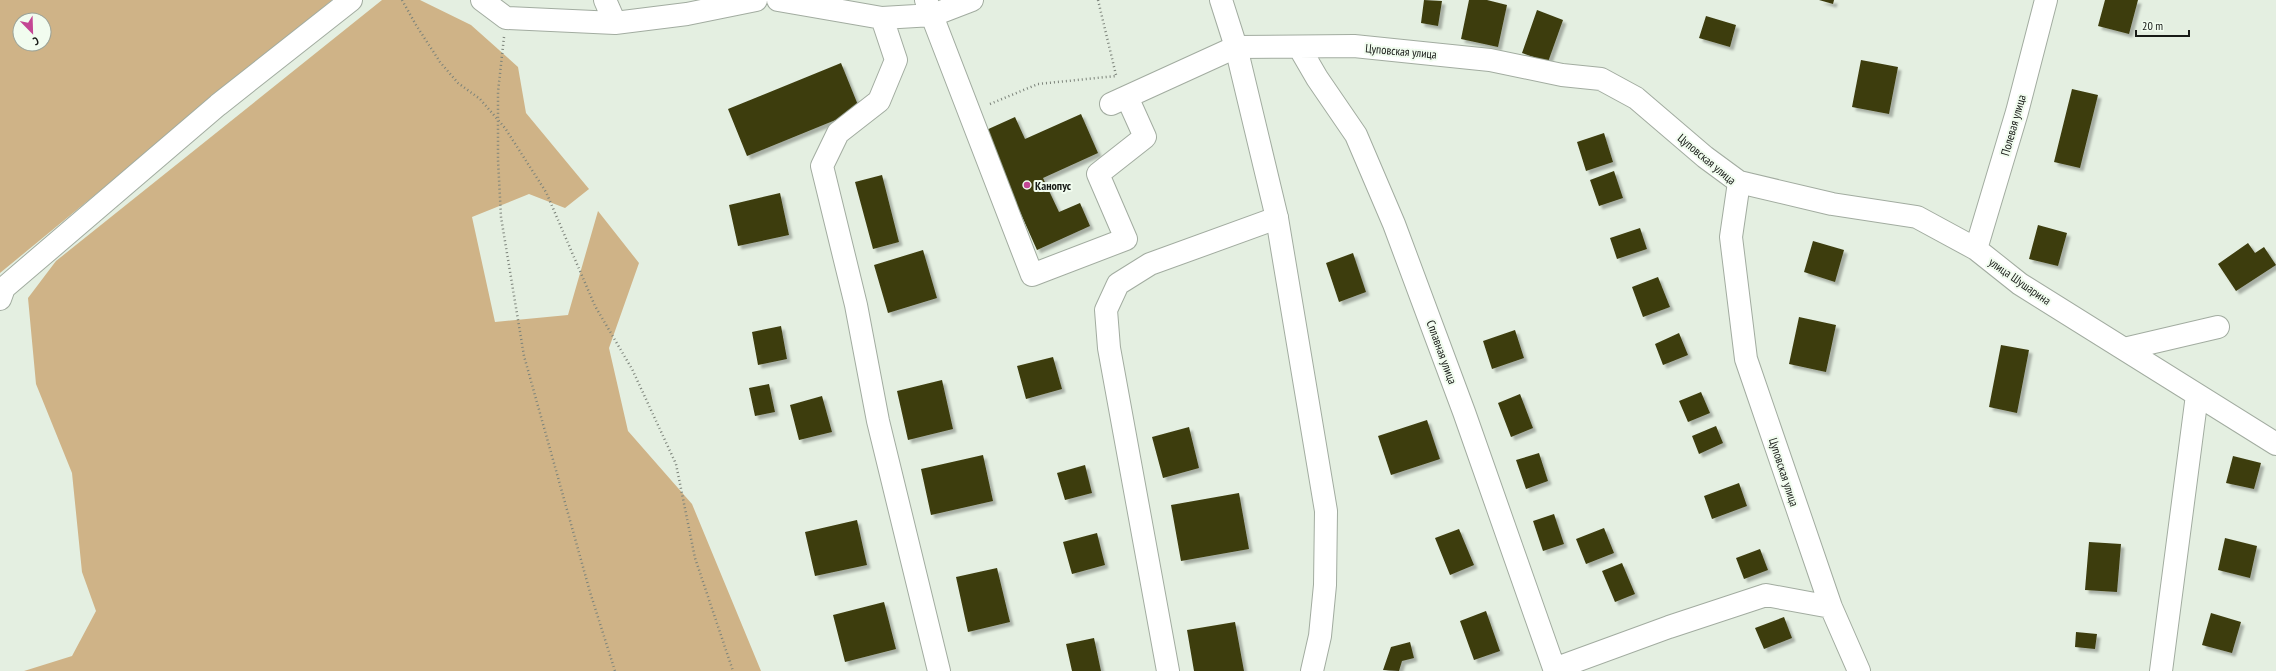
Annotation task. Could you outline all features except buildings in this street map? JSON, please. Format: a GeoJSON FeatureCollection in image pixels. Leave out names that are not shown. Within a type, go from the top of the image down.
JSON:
{"type":"FeatureCollection","features":[{"type":"Feature","properties":{"kind":"street"},"geometry":{"type":"LineString","coordinates":[[0,299],[4,288],[218,105],[351,0]]}},
{"type":"Feature","properties":{"kind":"street"},"geometry":{"type":"LineString","coordinates":[[482,0],[506,18],[615,24],[687,14],[756,0]]}},
{"type":"Feature","properties":{"kind":"street"},"geometry":{"type":"LineString","coordinates":[[605,0],[615,24]]}},
{"type":"Feature","properties":{"kind":"street"},"geometry":{"type":"LineString","coordinates":[[778,0],[882,18],[929,7],[972,0]]}},
{"type":"Feature","properties":{"kind":"street"},"geometry":{"type":"LineString","coordinates":[[1221,0],[1236,47],[1277,218],[1326,511],[1325,585],[1320,636],[1312,671]]}},
{"type":"Feature","properties":{"kind":"street","name":"Полевая улица"},"geometry":{"type":"LineString","coordinates":[[1976,250],[2017,112],[2046,0]]}},
{"type":"Feature","properties":{"kind":"street"},"geometry":{"type":"LineString","coordinates":[[929,7],[1032,275],[1126,239],[1098,174],[1144,137],[1119,101],[1236,47]]}},
{"type":"Feature","properties":{"kind":"street"},"geometry":{"type":"LineString","coordinates":[[882,18],[896,60],[879,101],[838,133],[822,166],[856,305],[878,421],[939,671]]}},
{"type":"Feature","properties":{"kind":"street","name":"Цуповская улица"},"geometry":{"type":"LineString","coordinates":[[1236,47],[1354,46],[1490,60],[1562,74],[1601,79],[1636,98],[1705,157],[1739,182],[1731,237],[1746,359],[1831,607],[1859,671]]}},
{"type":"Feature","properties":{"kind":"street","name":"Сплавная улица"},"geometry":{"type":"LineString","coordinates":[[1299,47],[1317,78],[1356,135],[1394,224],[1464,412],[1554,670]]}},
{"type":"Feature","properties":{"kind":"street","name":"улица Шушарина"},"geometry":{"type":"LineString","coordinates":[[1739,182],[1832,204],[1917,217],[1976,250],[2020,284],[2276,444]]}},
{"type":"Feature","properties":{"kind":"street"},"geometry":{"type":"LineString","coordinates":[[1168,671],[1109,348],[1106,310],[1118,284],[1150,264],[1277,218]]}},
{"type":"Feature","properties":{"kind":"street"},"geometry":{"type":"LineString","coordinates":[[2124,349],[2218,327]]}},
{"type":"Feature","properties":{"kind":"street"},"geometry":{"type":"LineString","coordinates":[[2161,671],[2197,395]]}},
{"type":"Feature","properties":{"kind":"street"},"geometry":{"type":"LineString","coordinates":[[1554,670],[1669,627],[1766,595],[1831,607]]}},
{"type":"Feature","properties":{"kind":"path"},"geometry":{"type":"LineString","coordinates":[[402,0],[416,26],[440,62],[458,83],[480,99],[498,122],[506,128],[546,192],[595,306],[632,369],[676,464],[695,558],[733,671]]}},
{"type":"Feature","properties":{"kind":"path"},"geometry":{"type":"LineString","coordinates":[[1098,0],[1116,76],[1119,101]]}},
{"type":"Feature","properties":{"kind":"path"},"geometry":{"type":"LineString","coordinates":[[506,18],[498,92],[501,216],[524,356],[590,592],[615,671]]}},
{"type":"Feature","properties":{"kind":"path"},"geometry":{"type":"LineString","coordinates":[[990,104],[1038,84],[1116,76]]}},
{"type":"Feature","properties":{"kind":"shaded area"},"geometry":{"type":"Polygon","coordinates":[[[0,0],[332,0],[0,273],[0,0]]]}},
{"type":"Feature","properties":{"kind":"shaded area"},"geometry":{"type":"Polygon","coordinates":[[[382,0],[420,0],[471,25],[518,67],[526,113],[589,189],[565,208],[529,194],[472,217],[495,322],[568,315],[598,211],[639,263],[609,348],[628,431],[692,504],[761,671],[24,671],[72,656],[96,611],[82,572],[72,473],[36,384],[28,298],[56,261],[382,0]]]}},
{"type":"Feature","properties":{"kind":"place","name":"Канопус"},"geometry":{"type":"Point","coordinates":[1027,185]}}]}
